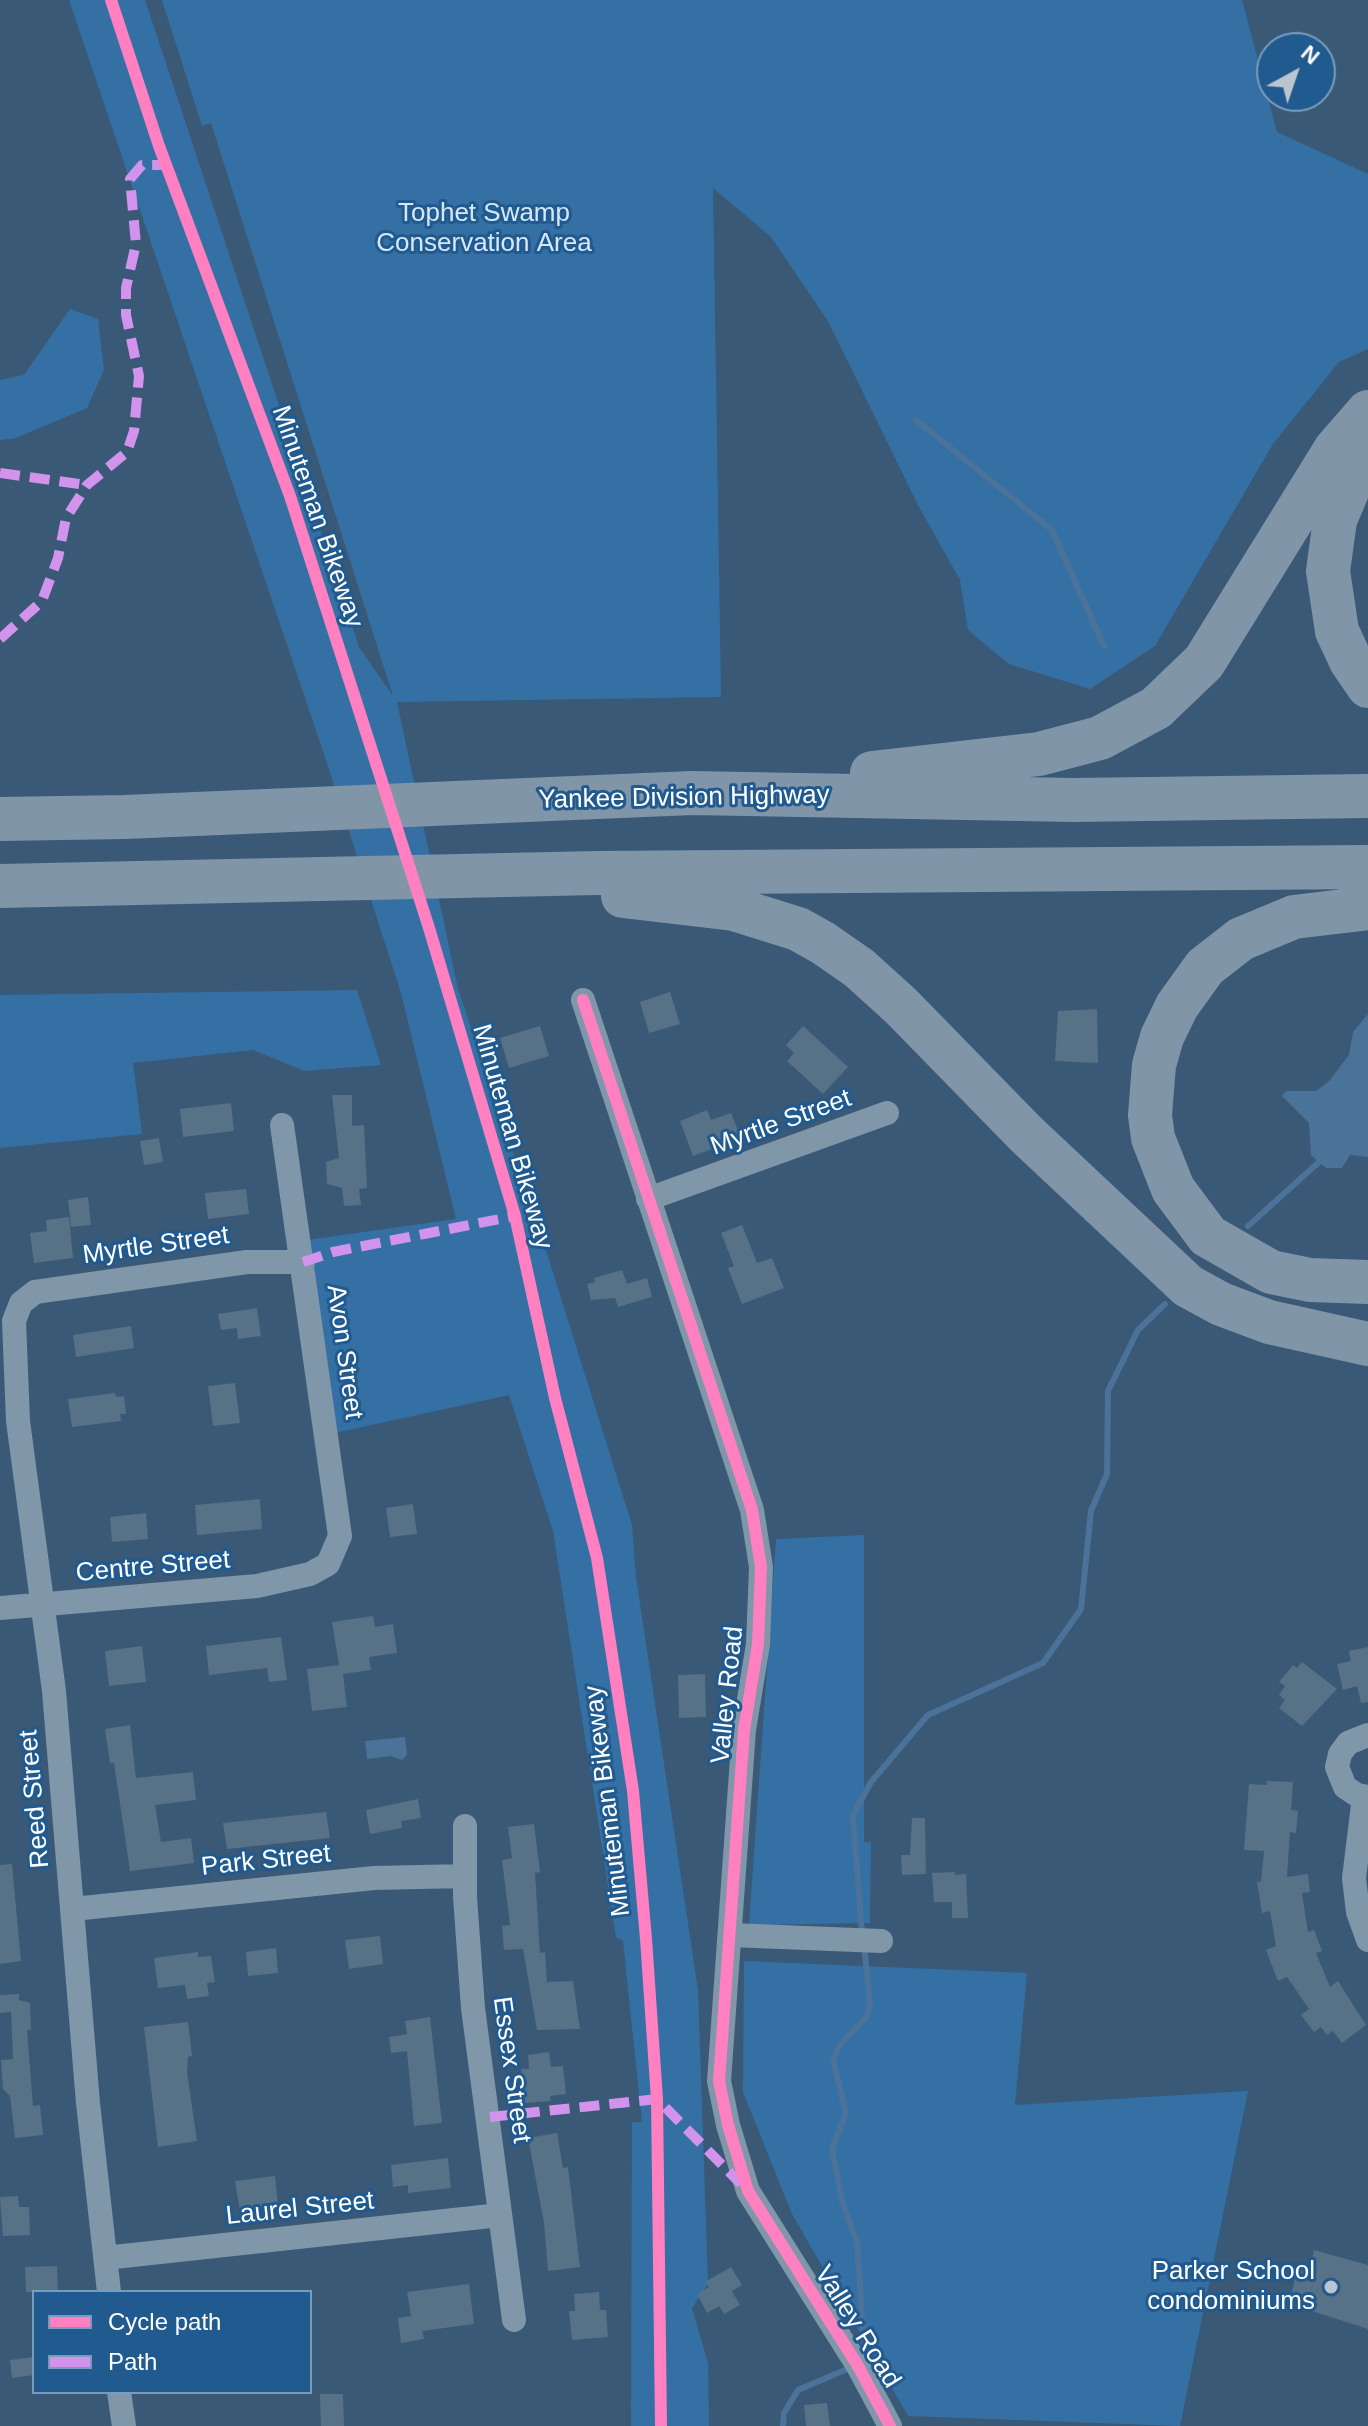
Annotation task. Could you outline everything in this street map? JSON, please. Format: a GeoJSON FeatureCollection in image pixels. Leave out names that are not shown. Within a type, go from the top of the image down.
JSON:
{"type":"FeatureCollection","features":[{"type":"Feature","properties":{"kind":"highway"},"geometry":{"type":"LineString","coordinates":[[723,794],[1039,754],[1100,738],[1136,721],[1172,696],[1204,662],[1335,450],[1368,412]]}},
{"type":"Feature","properties":{"kind":"highway"},"geometry":{"type":"LineString","coordinates":[[1368,457],[1351,482],[1335,520],[1328,571],[1337,631],[1351,661],[1368,686]]}},
{"type":"Feature","properties":{"kind":"highway","name":"Yankee Division Highway"},"geometry":{"type":"LineString","coordinates":[[0,819],[723,794],[1074,800],[1368,796]]}},
{"type":"Feature","properties":{"kind":"highway"},"geometry":{"type":"LineString","coordinates":[[0,886],[446,876],[1368,867]]}},
{"type":"Feature","properties":{"kind":"highway"},"geometry":{"type":"LineString","coordinates":[[446,876],[734,909],[798,929],[859,968],[901,1006],[1026,1134],[1188,1286],[1221,1304],[1269,1322],[1368,1344]]}},
{"type":"Feature","properties":{"kind":"highway"},"geometry":{"type":"LineString","coordinates":[[1368,908],[1294,917],[1241,939],[1205,967],[1177,1006],[1162,1037],[1154,1065],[1150,1115],[1153,1138],[1173,1189],[1208,1236],[1271,1272],[1310,1280],[1368,1282]]}},
{"type":"Feature","properties":{"kind":"street","name":"Valley Road"},"geometry":{"type":"LineString","coordinates":[[583,1000],[752,1510],[761,1567],[758,1644],[745,1723],[719,2081],[748,2191],[858,2366],[890,2426]]}},
{"type":"Feature","properties":{"kind":"street","name":"Myrtle Street"},"geometry":{"type":"LineString","coordinates":[[648,1199],[887,1113]]}},
{"type":"Feature","properties":{"kind":"street","name":"Avon Street"},"geometry":{"type":"LineString","coordinates":[[282,1125],[340,1536],[328,1564],[310,1574]]}},
{"type":"Feature","properties":{"kind":"street","name":"Myrtle Street"},"geometry":{"type":"LineString","coordinates":[[21,1303],[35,1292],[67,1287],[247,1262],[303,1262]]}},
{"type":"Feature","properties":{"kind":"street","name":"Reed Street"},"geometry":{"type":"LineString","coordinates":[[21,1303],[14,1321],[13,1343],[18,1421],[30,1531],[43,1605],[109,2290]]}},
{"type":"Feature","properties":{"kind":"street","name":"Centre Street"},"geometry":{"type":"LineString","coordinates":[[0,1608],[257,1586],[310,1574]]}},
{"type":"Feature","properties":{"kind":"street"},"geometry":{"type":"LineString","coordinates":[[1368,1735],[1348,1743],[1340,1754],[1337,1767],[1345,1787],[1366,1797],[1354,1878],[1358,1912],[1368,1940]]}},
{"type":"Feature","properties":{"kind":"street","name":"Essex Street"},"geometry":{"type":"LineString","coordinates":[[465,1826],[473,2008],[514,2320]]}},
{"type":"Feature","properties":{"kind":"street","name":"Park Street"},"geometry":{"type":"LineString","coordinates":[[73,1909],[345,1880],[465,1876]]}},
{"type":"Feature","properties":{"kind":"street"},"geometry":{"type":"LineString","coordinates":[[730,1935],[881,1941]]}},
{"type":"Feature","properties":{"kind":"street","name":"Laurel Street"},"geometry":{"type":"LineString","coordinates":[[105,2258],[500,2215]]}},
{"type":"Feature","properties":{"kind":"street"},"geometry":{"type":"LineString","coordinates":[[119,2394],[124,2426]]}},
{"type":"Feature","properties":{"kind":"green space","name":"Tophet Swamp Conservation Area"},"geometry":{"type":"Polygon","coordinates":[[[69,0],[145,0],[359,647],[393,696],[211,123],[202,126],[162,0],[1242,0],[1256,53],[1256,112],[1272,112],[1277,132],[1368,174],[1368,349],[1339,362],[1273,444],[1155,646],[1090,689],[1009,664],[968,630],[960,580],[918,505],[828,321],[771,237],[713,188],[721,697],[397,702],[458,989],[550,1263],[632,1525],[636,1577],[698,1990],[708,2284],[692,2308],[708,2363],[709,2426],[631,2426],[632,2122],[642,2122],[623,1941],[616,1937],[553,1531],[509,1395],[330,1434],[307,1240],[456,1219],[401,993],[328,766],[69,0]]]}},
{"type":"Feature","properties":{"kind":"green space"},"geometry":{"type":"Polygon","coordinates":[[[70,309],[98,319],[104,370],[87,408],[16,438],[0,440],[0,380],[24,375],[70,309]]]}},
{"type":"Feature","properties":{"kind":"green space"},"geometry":{"type":"Polygon","coordinates":[[[357,990],[381,1065],[305,1071],[253,1050],[133,1063],[142,1134],[0,1148],[0,995],[357,990]]]}},
{"type":"Feature","properties":{"kind":"green space"},"geometry":{"type":"Polygon","coordinates":[[[864,1535],[864,1842],[871,1842],[870,1923],[749,1925],[776,1539],[864,1535]]]}},
{"type":"Feature","properties":{"kind":"green space"},"geometry":{"type":"Polygon","coordinates":[[[744,1961],[1027,1973],[1015,2105],[1248,2091],[1180,2426],[908,2416],[792,2214],[743,2092],[744,1961]]]}},
{"type":"Feature","properties":{"kind":"shaded area"},"geometry":{"type":"Polygon","coordinates":[[[1368,1014],[1368,1157],[1350,1155],[1342,1168],[1326,1168],[1311,1155],[1309,1123],[1282,1096],[1286,1091],[1316,1091],[1329,1081],[1349,1055],[1353,1032],[1368,1014]]]}},
{"type":"Feature","properties":{"kind":"shaded area"},"geometry":{"type":"Polygon","coordinates":[[[405,1737],[407,1755],[402,1760],[391,1756],[367,1759],[365,1741],[405,1737]]]}},
{"type":"Feature","properties":{"kind":"building"},"geometry":{"type":"Polygon","coordinates":[[[670,992],[680,1024],[649,1033],[640,1002],[670,992]]]}},
{"type":"Feature","properties":{"kind":"building"},"geometry":{"type":"Polygon","coordinates":[[[1097,1009],[1098,1063],[1055,1061],[1058,1011],[1097,1009]]]}},
{"type":"Feature","properties":{"kind":"building"},"geometry":{"type":"Polygon","coordinates":[[[540,1026],[549,1056],[509,1068],[500,1038],[540,1026]]]}},
{"type":"Feature","properties":{"kind":"building"},"geometry":{"type":"Polygon","coordinates":[[[803,1026],[848,1067],[823,1094],[787,1061],[794,1053],[786,1045],[803,1026]]]}},
{"type":"Feature","properties":{"kind":"building"},"geometry":{"type":"Polygon","coordinates":[[[332,1095],[352,1095],[352,1126],[364,1125],[367,1188],[359,1189],[361,1205],[344,1206],[342,1188],[327,1184],[326,1162],[339,1158],[332,1095]]]}},
{"type":"Feature","properties":{"kind":"building"},"geometry":{"type":"Polygon","coordinates":[[[231,1103],[234,1131],[183,1137],[180,1109],[231,1103]]]}},
{"type":"Feature","properties":{"kind":"building"},"geometry":{"type":"Polygon","coordinates":[[[707,1110],[711,1120],[731,1113],[741,1138],[693,1156],[680,1121],[707,1110]]]}},
{"type":"Feature","properties":{"kind":"building"},"geometry":{"type":"Polygon","coordinates":[[[159,1138],[163,1162],[144,1165],[140,1141],[159,1138]]]}},
{"type":"Feature","properties":{"kind":"building"},"geometry":{"type":"Polygon","coordinates":[[[246,1189],[249,1214],[208,1219],[205,1193],[246,1189]]]}},
{"type":"Feature","properties":{"kind":"building"},"geometry":{"type":"Polygon","coordinates":[[[88,1197],[91,1225],[71,1227],[68,1200],[88,1197]]]}},
{"type":"Feature","properties":{"kind":"building"},"geometry":{"type":"Polygon","coordinates":[[[69,1217],[73,1258],[34,1263],[30,1233],[47,1231],[46,1220],[69,1217]]]}},
{"type":"Feature","properties":{"kind":"building"},"geometry":{"type":"Polygon","coordinates":[[[742,1225],[757,1263],[772,1258],[784,1288],[742,1304],[728,1268],[734,1266],[721,1233],[742,1225]]]}},
{"type":"Feature","properties":{"kind":"building"},"geometry":{"type":"Polygon","coordinates":[[[622,1270],[627,1284],[647,1278],[652,1297],[618,1307],[615,1298],[591,1300],[587,1284],[595,1282],[594,1278],[622,1270]]]}},
{"type":"Feature","properties":{"kind":"building"},"geometry":{"type":"Polygon","coordinates":[[[257,1308],[261,1336],[238,1339],[237,1328],[221,1330],[218,1314],[257,1308]]]}},
{"type":"Feature","properties":{"kind":"building"},"geometry":{"type":"Polygon","coordinates":[[[131,1326],[134,1348],[76,1357],[73,1335],[131,1326]]]}},
{"type":"Feature","properties":{"kind":"building"},"geometry":{"type":"Polygon","coordinates":[[[235,1383],[240,1423],[213,1426],[208,1386],[235,1383]]]}},
{"type":"Feature","properties":{"kind":"building"},"geometry":{"type":"Polygon","coordinates":[[[115,1393],[116,1397],[124,1396],[126,1414],[120,1414],[121,1421],[72,1427],[68,1399],[115,1393]]]}},
{"type":"Feature","properties":{"kind":"building"},"geometry":{"type":"Polygon","coordinates":[[[260,1499],[262,1529],[197,1535],[195,1505],[260,1499]]]}},
{"type":"Feature","properties":{"kind":"building"},"geometry":{"type":"Polygon","coordinates":[[[413,1504],[417,1534],[390,1537],[386,1508],[413,1504]]]}},
{"type":"Feature","properties":{"kind":"building"},"geometry":{"type":"Polygon","coordinates":[[[146,1513],[148,1539],[112,1542],[110,1517],[146,1513]]]}},
{"type":"Feature","properties":{"kind":"building"},"geometry":{"type":"Polygon","coordinates":[[[373,1616],[375,1627],[393,1624],[397,1653],[369,1657],[371,1670],[343,1674],[347,1707],[312,1711],[307,1669],[339,1665],[332,1622],[373,1616]]]}},
{"type":"Feature","properties":{"kind":"building"},"geometry":{"type":"Polygon","coordinates":[[[281,1637],[287,1680],[269,1682],[267,1668],[209,1675],[206,1646],[281,1637]]]}},
{"type":"Feature","properties":{"kind":"building"},"geometry":{"type":"Polygon","coordinates":[[[142,1646],[146,1682],[109,1686],[105,1651],[142,1646]]]}},
{"type":"Feature","properties":{"kind":"building"},"geometry":{"type":"Polygon","coordinates":[[[1368,1647],[1368,1702],[1361,1703],[1357,1686],[1343,1690],[1337,1664],[1351,1661],[1349,1651],[1368,1647]]]}},
{"type":"Feature","properties":{"kind":"building"},"geometry":{"type":"Polygon","coordinates":[[[1302,1662],[1337,1689],[1302,1726],[1279,1708],[1285,1700],[1279,1695],[1285,1686],[1279,1682],[1293,1665],[1297,1668],[1302,1662]]]}},
{"type":"Feature","properties":{"kind":"building"},"geometry":{"type":"Polygon","coordinates":[[[705,1674],[706,1717],[679,1718],[678,1675],[705,1674]]]}},
{"type":"Feature","properties":{"kind":"building"},"geometry":{"type":"Polygon","coordinates":[[[130,1725],[136,1778],[193,1772],[196,1800],[155,1805],[161,1842],[191,1838],[194,1863],[130,1871],[114,1763],[110,1763],[105,1729],[130,1725]]]}},
{"type":"Feature","properties":{"kind":"building"},"geometry":{"type":"Polygon","coordinates":[[[1267,1781],[1293,1782],[1291,1810],[1298,1811],[1296,1833],[1290,1832],[1287,1877],[1308,1874],[1310,1892],[1302,1893],[1308,1932],[1314,1930],[1322,1951],[1316,1953],[1330,1987],[1338,1981],[1366,2025],[1342,2043],[1333,2031],[1327,2035],[1321,2027],[1314,2032],[1301,2015],[1309,2009],[1287,1977],[1278,1981],[1266,1950],[1276,1946],[1270,1911],[1262,1913],[1257,1882],[1261,1881],[1264,1851],[1244,1850],[1249,1784],[1267,1785],[1267,1781]]]}},
{"type":"Feature","properties":{"kind":"building"},"geometry":{"type":"Polygon","coordinates":[[[418,1799],[421,1818],[401,1821],[402,1828],[370,1834],[366,1810],[418,1799]]]}},
{"type":"Feature","properties":{"kind":"building"},"geometry":{"type":"Polygon","coordinates":[[[326,1812],[330,1838],[227,1849],[223,1823],[326,1812]]]}},
{"type":"Feature","properties":{"kind":"building"},"geometry":{"type":"Polygon","coordinates":[[[912,1818],[925,1818],[926,1874],[902,1875],[901,1855],[910,1855],[912,1818]]]}},
{"type":"Feature","properties":{"kind":"building"},"geometry":{"type":"Polygon","coordinates":[[[534,1824],[540,1872],[535,1873],[540,1953],[545,1952],[547,1982],[573,1981],[580,2029],[537,2030],[523,1949],[504,1950],[502,1926],[510,1925],[502,1860],[512,1858],[508,1827],[534,1824]]]}},
{"type":"Feature","properties":{"kind":"building"},"geometry":{"type":"Polygon","coordinates":[[[12,1864],[21,1961],[0,1964],[0,1865],[12,1864]]]}},
{"type":"Feature","properties":{"kind":"building"},"geometry":{"type":"Polygon","coordinates":[[[955,1872],[955,1875],[966,1874],[968,1918],[952,1918],[952,1902],[934,1902],[932,1873],[955,1872]]]}},
{"type":"Feature","properties":{"kind":"building"},"geometry":{"type":"Polygon","coordinates":[[[380,1936],[383,1964],[349,1969],[345,1940],[380,1936]]]}},
{"type":"Feature","properties":{"kind":"building"},"geometry":{"type":"Polygon","coordinates":[[[276,1948],[278,1973],[248,1976],[246,1952],[276,1948]]]}},
{"type":"Feature","properties":{"kind":"building"},"geometry":{"type":"Polygon","coordinates":[[[198,1952],[198,1957],[211,1956],[215,1982],[207,1983],[209,1996],[187,1999],[185,1985],[158,1988],[154,1958],[198,1952]]]}},
{"type":"Feature","properties":{"kind":"building"},"geometry":{"type":"Polygon","coordinates":[[[19,1994],[19,2000],[30,2003],[31,2030],[27,2030],[33,2106],[40,2105],[43,2135],[15,2138],[10,2096],[3,2089],[1,2060],[13,2059],[11,2012],[0,2013],[0,1995],[19,1994]]]}},
{"type":"Feature","properties":{"kind":"building"},"geometry":{"type":"Polygon","coordinates":[[[430,2017],[442,2123],[414,2126],[407,2051],[391,2053],[389,2037],[407,2034],[405,2021],[430,2017]]]}},
{"type":"Feature","properties":{"kind":"building"},"geometry":{"type":"Polygon","coordinates":[[[188,2022],[192,2056],[188,2057],[187,2072],[197,2141],[158,2147],[144,2027],[188,2022]]]}},
{"type":"Feature","properties":{"kind":"building"},"geometry":{"type":"Polygon","coordinates":[[[549,2052],[551,2067],[563,2066],[566,2094],[550,2096],[551,2101],[525,2103],[521,2069],[529,2069],[528,2055],[549,2052]]]}},
{"type":"Feature","properties":{"kind":"building"},"geometry":{"type":"Polygon","coordinates":[[[557,2133],[563,2168],[568,2167],[580,2267],[548,2271],[544,2223],[528,2138],[557,2133]]]}},
{"type":"Feature","properties":{"kind":"building"},"geometry":{"type":"Polygon","coordinates":[[[448,2158],[451,2188],[408,2193],[408,2185],[393,2187],[391,2165],[448,2158]]]}},
{"type":"Feature","properties":{"kind":"building"},"geometry":{"type":"Polygon","coordinates":[[[275,2176],[278,2205],[240,2211],[235,2181],[275,2176]]]}},
{"type":"Feature","properties":{"kind":"building"},"geometry":{"type":"Polygon","coordinates":[[[18,2196],[19,2207],[29,2207],[30,2235],[3,2236],[0,2197],[18,2196]]]}},
{"type":"Feature","properties":{"kind":"building","name":"Parker School condominiums"},"geometry":{"type":"Polygon","coordinates":[[[1314,2250],[1368,2265],[1368,2329],[1290,2304],[1297,2265],[1310,2269],[1314,2250]]]}},
{"type":"Feature","properties":{"kind":"building"},"geometry":{"type":"Polygon","coordinates":[[[57,2266],[58,2290],[26,2292],[25,2267],[57,2266]]]}},
{"type":"Feature","properties":{"kind":"building"},"geometry":{"type":"Polygon","coordinates":[[[731,2267],[742,2285],[732,2291],[740,2305],[724,2314],[719,2306],[707,2313],[697,2294],[709,2287],[705,2282],[731,2267]]]}},
{"type":"Feature","properties":{"kind":"building"},"geometry":{"type":"Polygon","coordinates":[[[469,2284],[474,2324],[422,2331],[424,2339],[401,2343],[398,2318],[411,2316],[407,2292],[469,2284]]]}},
{"type":"Feature","properties":{"kind":"building"},"geometry":{"type":"Polygon","coordinates":[[[599,2292],[600,2310],[606,2310],[608,2337],[572,2340],[569,2311],[575,2311],[574,2294],[599,2292]]]}},
{"type":"Feature","properties":{"kind":"building"},"geometry":{"type":"Polygon","coordinates":[[[32,2357],[32,2375],[12,2378],[10,2360],[32,2357]]]}},
{"type":"Feature","properties":{"kind":"building"},"geometry":{"type":"Polygon","coordinates":[[[320,2394],[343,2394],[344,2426],[321,2426],[320,2394]]]}},
{"type":"Feature","properties":{"kind":"building"},"geometry":{"type":"Polygon","coordinates":[[[827,2403],[830,2426],[806,2426],[804,2405],[827,2403]]]}},
{"type":"Feature","properties":{"kind":"waterway"},"geometry":{"type":"LineString","coordinates":[[916,420],[1052,530],[1104,646]]}},
{"type":"Feature","properties":{"kind":"waterway"},"geometry":{"type":"LineString","coordinates":[[1248,1226],[1319,1162]]}},
{"type":"Feature","properties":{"kind":"waterway"},"geometry":{"type":"LineString","coordinates":[[862,1934],[853,1815],[871,1782],[928,1715],[1043,1663],[1081,1609],[1091,1511],[1107,1474],[1108,1391],[1138,1330],[1165,1304]]}},
{"type":"Feature","properties":{"kind":"waterway"},"geometry":{"type":"LineString","coordinates":[[864,1945],[870,2003],[867,2016],[839,2046],[833,2060],[846,2113],[832,2148],[842,2201],[857,2243],[864,2345]]}},
{"type":"Feature","properties":{"kind":"waterway"},"geometry":{"type":"LineString","coordinates":[[783,2426],[784,2413],[798,2390],[845,2370]]}},
{"type":"Feature","properties":{"kind":"marked path"},"geometry":{"type":"LineString","coordinates":[[0,639],[42,601],[58,558],[66,518],[87,485],[127,452],[134,431],[139,376],[126,315],[126,288],[136,244],[130,179],[142,165],[166,165]]}},
{"type":"Feature","properties":{"kind":"marked path"},"geometry":{"type":"LineString","coordinates":[[0,473],[87,485]]}},
{"type":"Feature","properties":{"kind":"marked path"},"geometry":{"type":"LineString","coordinates":[[303,1262],[333,1252],[515,1216]]}},
{"type":"Feature","properties":{"kind":"marked path"},"geometry":{"type":"LineString","coordinates":[[490,2117],[657,2099],[741,2184]]}},
{"type":"Feature","properties":{"kind":"cycle path","name":"Minuteman Bikeway"},"geometry":{"type":"LineString","coordinates":[[111,0],[159,146],[290,496],[429,928],[515,1216],[555,1398],[597,1558],[633,1791],[646,1939],[657,2099],[661,2426]]}},
{"type":"Feature","properties":{"kind":"cycle path"},"geometry":{"type":"LineString","coordinates":[[583,1000],[752,1510],[761,1567],[758,1644],[744,1730],[719,2081],[728,2125],[748,2191],[858,2366],[890,2426]]}},
{"type":"Feature","properties":{"kind":"place","name":"Parker School condominiums"},"geometry":{"type":"Point","coordinates":[1331,2287]}}]}
